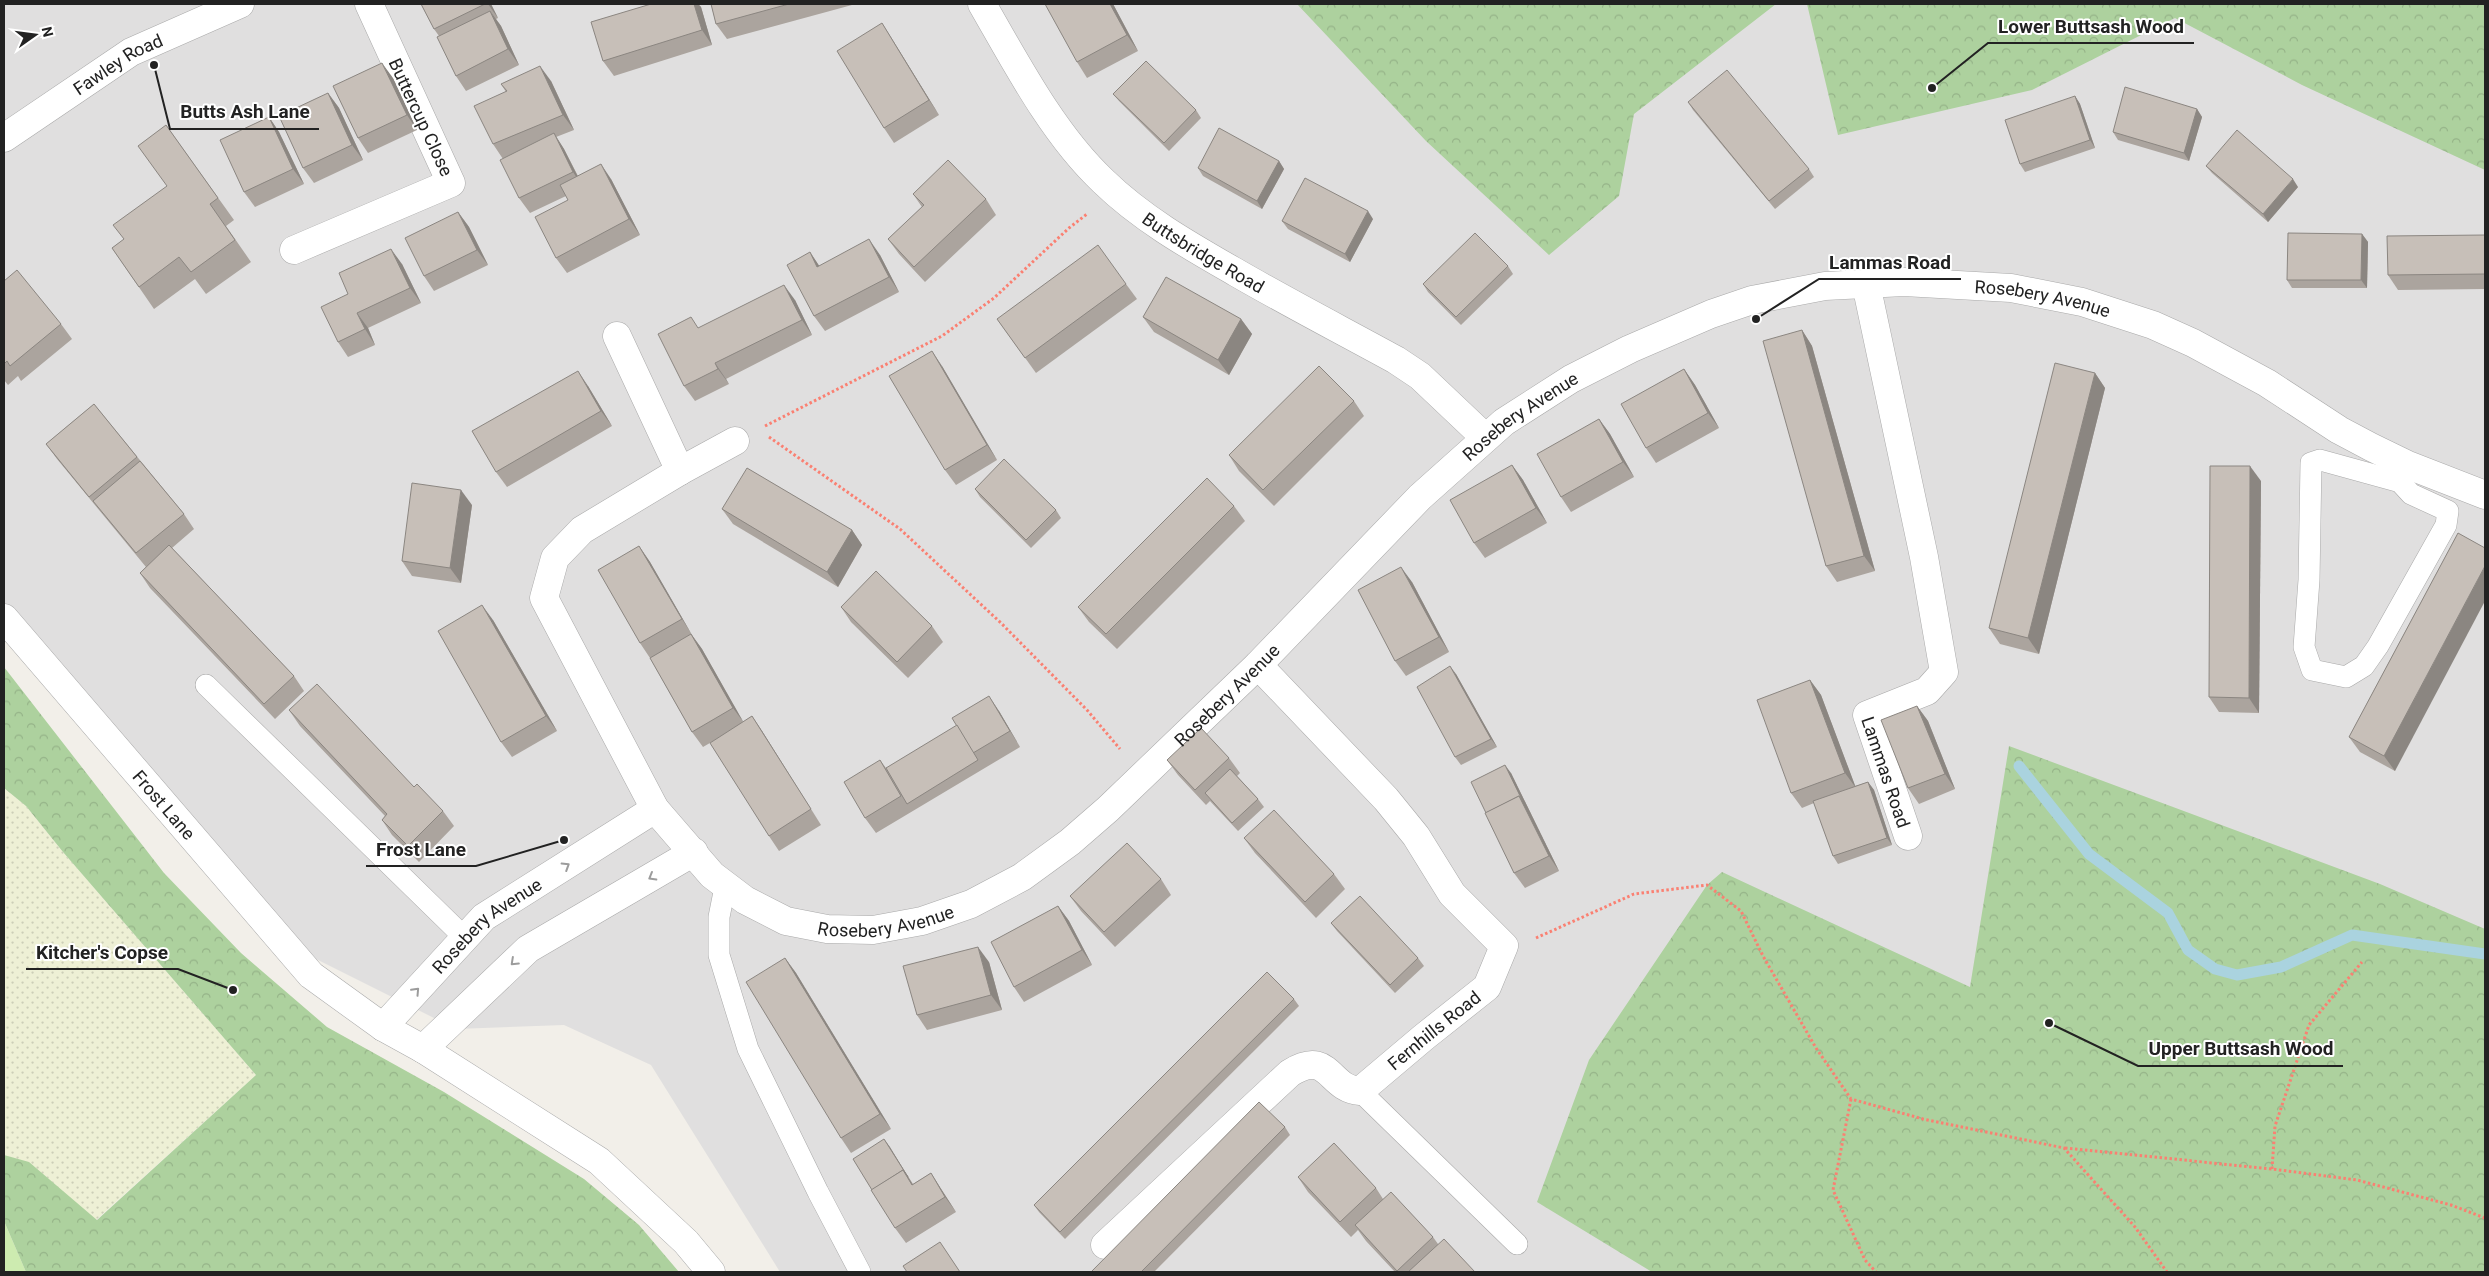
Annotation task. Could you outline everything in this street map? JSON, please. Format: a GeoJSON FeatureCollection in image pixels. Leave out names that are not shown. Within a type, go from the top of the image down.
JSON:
{"type":"FeatureCollection","features":[{"type":"Feature","properties":{"kind":"street","name":"Fawley Road"},"geometry":{"type":"LineString","coordinates":[[4,138],[131,52],[240,4]]}},
{"type":"Feature","properties":{"kind":"street","name":"Buttercup Close"},"geometry":{"type":"LineString","coordinates":[[294,250],[451,183],[369,4]]}},
{"type":"Feature","properties":{"kind":"street","name":"Buttsbridge Road"},"geometry":{"type":"LineString","coordinates":[[982,4],[1033,90],[1058,127],[1097,175],[1114,191],[1152,221],[1193,248],[1396,360],[1420,376],[1476,429],[1483,439]]}},
{"type":"Feature","properties":{"kind":"street","name":"Rosebery Avenue"},"geometry":{"type":"LineString","coordinates":[[747,435],[680,471],[582,530],[555,558],[544,598],[656,809],[712,875],[725,887],[786,921],[827,929],[866,930],[922,921],[971,904],[1022,877],[1048,860],[1108,810],[1258,665],[1420,497],[1504,422],[1571,379],[1630,349],[1688,324],[1752,300],[1825,286],[1904,282],[2012,288],[2082,302],[2144,322],[2193,343],[2230,362],[2267,383],[2404,474],[2485,496]]}},
{"type":"Feature","properties":{"kind":"street","name":"Lammas Road"},"geometry":{"type":"LineString","coordinates":[[1866,284],[1919,529],[1944,672],[1927,691],[1867,715],[1908,836]]}},
{"type":"Feature","properties":{"kind":"street"},"geometry":{"type":"LineString","coordinates":[[617,336],[680,471]]}},
{"type":"Feature","properties":{"kind":"street","name":"Frost Lane"},"geometry":{"type":"LineString","coordinates":[[4,618],[311,975],[383,1027],[423,1049],[599,1160],[686,1242],[711,1272]]}},
{"type":"Feature","properties":{"kind":"street"},"geometry":{"type":"LineString","coordinates":[[1258,665],[1386,799],[1416,836],[1452,894],[1504,946]]}},
{"type":"Feature","properties":{"kind":"street","name":"Rosebery Avenue"},"geometry":{"type":"LineString","coordinates":[[383,1027],[484,917],[656,809]]}},
{"type":"Feature","properties":{"kind":"street"},"geometry":{"type":"LineString","coordinates":[[423,1049],[528,949],[694,852]]}},
{"type":"Feature","properties":{"kind":"street","name":"Fernhills Road"},"geometry":{"type":"LineString","coordinates":[[1360,1091],[1424,1037],[1487,988],[1504,946]]}},
{"type":"Feature","properties":{"kind":"street"},"geometry":{"type":"LineString","coordinates":[[1105,1245],[1290,1074],[1300,1067],[1308,1064],[1317,1065],[1328,1070],[1352,1090],[1360,1091]]}},
{"type":"Feature","properties":{"kind":"lane"},"geometry":{"type":"LineString","coordinates":[[2320,460],[2404,474],[2412,494],[2448,511],[2446,526],[2378,646],[2364,666],[2346,677],[2312,670],[2304,647],[2309,580],[2311,463],[2320,460]]}},
{"type":"Feature","properties":{"kind":"lane"},"geometry":{"type":"LineString","coordinates":[[206,684],[464,938]]}},
{"type":"Feature","properties":{"kind":"lane"},"geometry":{"type":"LineString","coordinates":[[725,887],[719,917],[719,955],[748,1048],[818,1192],[860,1272]]}},
{"type":"Feature","properties":{"kind":"lane"},"geometry":{"type":"LineString","coordinates":[[1360,1091],[1517,1244]]}},
{"type":"Feature","properties":{"kind":"path"},"geometry":{"type":"LineString","coordinates":[[747,435],[942,336],[994,298],[1069,228],[1105,202],[1114,191]]}},
{"type":"Feature","properties":{"kind":"path"},"geometry":{"type":"LineString","coordinates":[[747,435],[900,529],[1001,623],[1087,710],[1143,776]]}},
{"type":"Feature","properties":{"kind":"path"},"geometry":{"type":"LineString","coordinates":[[1504,946],[1534,939],[1634,894],[1707,885],[1741,911],[1762,956],[1811,1039],[1851,1098],[1923,1119],[2064,1148],[2272,1168],[2357,1180],[2451,1205],[2485,1218]]}},
{"type":"Feature","properties":{"kind":"path"},"geometry":{"type":"LineString","coordinates":[[2272,1168],[2275,1126],[2310,1025],[2362,962]]}},
{"type":"Feature","properties":{"kind":"path"},"geometry":{"type":"LineString","coordinates":[[1851,1098],[1833,1190],[1865,1260],[1876,1272]]}},
{"type":"Feature","properties":{"kind":"path"},"geometry":{"type":"LineString","coordinates":[[2064,1148],[2135,1227],[2167,1272]]}},
{"type":"Feature","properties":{"kind":"shaded area"},"geometry":{"type":"Polygon","coordinates":[[[4,4],[2485,4],[2485,1272],[780,1272],[651,1065],[564,1025],[456,1029],[280,941],[4,618],[4,4]]]}},
{"type":"Feature","properties":{"kind":"green space"},"geometry":{"type":"Polygon","coordinates":[[[1297,4],[1776,4],[1634,114],[1619,196],[1549,255],[1426,141],[1297,4]]]}},
{"type":"Feature","properties":{"kind":"green space"},"geometry":{"type":"Polygon","coordinates":[[[1807,4],[2485,4],[2485,170],[2302,85],[2175,18],[2032,90],[1838,135],[1807,4]]]}},
{"type":"Feature","properties":{"kind":"green space"},"geometry":{"type":"Polygon","coordinates":[[[4,667],[164,873],[241,953],[327,1027],[444,1092],[584,1179],[639,1225],[679,1272],[26,1272],[4,1221],[4,1155],[29,1162],[97,1220],[256,1075],[63,852],[26,806],[4,788],[4,667]]]}},
{"type":"Feature","properties":{"kind":"green space"},"geometry":{"type":"Polygon","coordinates":[[[2009,746],[2380,884],[2485,929],[2485,1272],[1652,1272],[1537,1202],[1589,1060],[1707,885],[1722,872],[1970,987],[2009,746]]]}},
{"type":"Feature","properties":{"kind":"green space"},"geometry":{"type":"Polygon","coordinates":[[[4,788],[26,806],[63,852],[256,1075],[96,1220],[29,1163],[4,1155],[4,788]]]}},
{"type":"Feature","properties":{"kind":"green space"},"geometry":{"type":"Polygon","coordinates":[[[4,1221],[26,1272],[4,1272],[4,1221]]]}},
{"type":"Feature","properties":{"kind":"building"},"geometry":{"type":"Polygon","coordinates":[[[421,4],[485,4],[434,29],[421,4]]]}},
{"type":"Feature","properties":{"kind":"building"},"geometry":{"type":"Polygon","coordinates":[[[651,4],[694,4],[702,30],[603,61],[591,22],[651,4]]]}},
{"type":"Feature","properties":{"kind":"building"},"geometry":{"type":"Polygon","coordinates":[[[711,4],[789,4],[716,24],[711,4]]]}},
{"type":"Feature","properties":{"kind":"building"},"geometry":{"type":"Polygon","coordinates":[[[1045,4],[1110,4],[1127,35],[1077,62],[1045,4]]]}},
{"type":"Feature","properties":{"kind":"building"},"geometry":{"type":"Polygon","coordinates":[[[490,11],[508,49],[456,76],[437,37],[490,11]]]}},
{"type":"Feature","properties":{"kind":"building"},"geometry":{"type":"Polygon","coordinates":[[[882,23],[929,100],[884,128],[837,51],[882,23]]]}},
{"type":"Feature","properties":{"kind":"building"},"geometry":{"type":"Polygon","coordinates":[[[1146,61],[1196,110],[1164,143],[1113,94],[1146,61]]]}},
{"type":"Feature","properties":{"kind":"building"},"geometry":{"type":"Polygon","coordinates":[[[382,63],[407,115],[358,138],[333,86],[382,63]]]}},
{"type":"Feature","properties":{"kind":"building"},"geometry":{"type":"Polygon","coordinates":[[[540,66],[563,115],[493,144],[474,106],[507,91],[501,84],[540,66]]]}},
{"type":"Feature","properties":{"kind":"building"},"geometry":{"type":"Polygon","coordinates":[[[1727,70],[1809,169],[1769,201],[1688,102],[1727,70]]]}},
{"type":"Feature","properties":{"kind":"building"},"geometry":{"type":"Polygon","coordinates":[[[2125,87],[2197,109],[2184,153],[2113,132],[2125,87]]]}},
{"type":"Feature","properties":{"kind":"building"},"geometry":{"type":"Polygon","coordinates":[[[328,93],[352,145],[303,168],[279,116],[328,93]]]}},
{"type":"Feature","properties":{"kind":"building"},"geometry":{"type":"Polygon","coordinates":[[[2075,96],[2090,140],[2020,164],[2005,120],[2075,96]]]}},
{"type":"Feature","properties":{"kind":"building"},"geometry":{"type":"Polygon","coordinates":[[[269,117],[293,169],[244,192],[220,140],[269,117]]]}},
{"type":"Feature","properties":{"kind":"building"},"geometry":{"type":"Polygon","coordinates":[[[166,125],[218,198],[210,204],[235,240],[191,272],[179,257],[139,287],[112,248],[124,239],[113,225],[167,186],[138,146],[166,125]]]}},
{"type":"Feature","properties":{"kind":"building"},"geometry":{"type":"Polygon","coordinates":[[[1219,128],[1279,161],[1257,201],[1198,168],[1219,128]]]}},
{"type":"Feature","properties":{"kind":"building"},"geometry":{"type":"Polygon","coordinates":[[[2237,130],[2293,179],[2263,214],[2206,166],[2237,130]]]}},
{"type":"Feature","properties":{"kind":"building"},"geometry":{"type":"Polygon","coordinates":[[[554,133],[573,172],[519,198],[500,160],[554,133]]]}},
{"type":"Feature","properties":{"kind":"building"},"geometry":{"type":"Polygon","coordinates":[[[948,160],[986,199],[914,267],[888,239],[924,205],[913,194],[948,160]]]}},
{"type":"Feature","properties":{"kind":"building"},"geometry":{"type":"Polygon","coordinates":[[[601,164],[629,219],[556,258],[535,217],[568,200],[560,185],[601,164]]]}},
{"type":"Feature","properties":{"kind":"building"},"geometry":{"type":"Polygon","coordinates":[[[1305,178],[1368,211],[1345,254],[1282,221],[1305,178]]]}},
{"type":"Feature","properties":{"kind":"building"},"geometry":{"type":"Polygon","coordinates":[[[458,212],[477,250],[424,276],[405,238],[458,212]]]}},
{"type":"Feature","properties":{"kind":"building"},"geometry":{"type":"Polygon","coordinates":[[[1475,233],[1508,266],[1456,317],[1423,284],[1475,233]]]}},
{"type":"Feature","properties":{"kind":"building"},"geometry":{"type":"Polygon","coordinates":[[[2288,233],[2362,234],[2361,280],[2287,280],[2288,233]]]}},
{"type":"Feature","properties":{"kind":"building"},"geometry":{"type":"Polygon","coordinates":[[[2485,235],[2485,274],[2388,275],[2387,236],[2485,235]]]}},
{"type":"Feature","properties":{"kind":"building"},"geometry":{"type":"Polygon","coordinates":[[[869,239],[889,277],[814,316],[787,265],[810,252],[817,267],[869,239]]]}},
{"type":"Feature","properties":{"kind":"building"},"geometry":{"type":"Polygon","coordinates":[[[1098,245],[1126,284],[1025,358],[997,319],[1098,245]]]}},
{"type":"Feature","properties":{"kind":"building"},"geometry":{"type":"Polygon","coordinates":[[[391,249],[410,288],[357,313],[365,329],[338,342],[321,307],[348,294],[339,273],[391,249]]]}},
{"type":"Feature","properties":{"kind":"building"},"geometry":{"type":"Polygon","coordinates":[[[17,270],[61,324],[10,366],[7,361],[4,364],[4,281],[17,270]]]}},
{"type":"Feature","properties":{"kind":"building"},"geometry":{"type":"Polygon","coordinates":[[[1166,277],[1241,319],[1218,360],[1143,317],[1166,277]]]}},
{"type":"Feature","properties":{"kind":"building"},"geometry":{"type":"Polygon","coordinates":[[[784,285],[802,320],[715,363],[718,369],[684,386],[658,334],[691,317],[698,328],[784,285]]]}},
{"type":"Feature","properties":{"kind":"building"},"geometry":{"type":"Polygon","coordinates":[[[1802,330],[1864,556],[1826,566],[1763,341],[1802,330]]]}},
{"type":"Feature","properties":{"kind":"building"},"geometry":{"type":"Polygon","coordinates":[[[932,351],[987,445],[945,470],[889,376],[932,351]]]}},
{"type":"Feature","properties":{"kind":"building"},"geometry":{"type":"Polygon","coordinates":[[[2055,363],[2095,373],[2028,638],[1989,628],[2055,363]]]}},
{"type":"Feature","properties":{"kind":"building"},"geometry":{"type":"Polygon","coordinates":[[[1319,366],[1354,401],[1263,490],[1229,455],[1319,366]]]}},
{"type":"Feature","properties":{"kind":"building"},"geometry":{"type":"Polygon","coordinates":[[[1684,369],[1708,413],[1646,448],[1621,404],[1684,369]]]}},
{"type":"Feature","properties":{"kind":"building"},"geometry":{"type":"Polygon","coordinates":[[[578,371],[601,411],[496,472],[472,431],[578,371]]]}},
{"type":"Feature","properties":{"kind":"building"},"geometry":{"type":"Polygon","coordinates":[[[94,404],[137,457],[89,497],[46,444],[94,404]]]}},
{"type":"Feature","properties":{"kind":"building"},"geometry":{"type":"Polygon","coordinates":[[[1599,419],[1623,462],[1561,497],[1537,454],[1599,419]]]}},
{"type":"Feature","properties":{"kind":"building"},"geometry":{"type":"Polygon","coordinates":[[[1004,459],[1056,510],[1026,540],[975,489],[1004,459]]]}},
{"type":"Feature","properties":{"kind":"building"},"geometry":{"type":"Polygon","coordinates":[[[140,461],[184,514],[136,553],[93,501],[140,461]]]}},
{"type":"Feature","properties":{"kind":"building"},"geometry":{"type":"Polygon","coordinates":[[[1512,465],[1536,508],[1474,543],[1450,500],[1512,465]]]}},
{"type":"Feature","properties":{"kind":"building"},"geometry":{"type":"Polygon","coordinates":[[[2210,466],[2250,466],[2249,698],[2209,697],[2210,466]]]}},
{"type":"Feature","properties":{"kind":"building"},"geometry":{"type":"Polygon","coordinates":[[[747,468],[852,530],[827,572],[722,509],[747,468]]]}},
{"type":"Feature","properties":{"kind":"building"},"geometry":{"type":"Polygon","coordinates":[[[1207,478],[1234,506],[1106,634],[1078,607],[1207,478]]]}},
{"type":"Feature","properties":{"kind":"building"},"geometry":{"type":"Polygon","coordinates":[[[412,483],[461,490],[450,568],[402,561],[412,483]]]}},
{"type":"Feature","properties":{"kind":"building"},"geometry":{"type":"Polygon","coordinates":[[[2458,533],[2485,548],[2485,566],[2384,756],[2349,737],[2458,533]]]}},
{"type":"Feature","properties":{"kind":"building"},"geometry":{"type":"Polygon","coordinates":[[[169,545],[294,676],[264,704],[140,573],[169,545]]]}},
{"type":"Feature","properties":{"kind":"building"},"geometry":{"type":"Polygon","coordinates":[[[639,546],[682,619],[640,643],[598,570],[639,546]]]}},
{"type":"Feature","properties":{"kind":"building"},"geometry":{"type":"Polygon","coordinates":[[[1401,567],[1439,637],[1395,661],[1358,590],[1401,567]]]}},
{"type":"Feature","properties":{"kind":"building"},"geometry":{"type":"Polygon","coordinates":[[[876,571],[932,626],[897,662],[841,607],[876,571]]]}},
{"type":"Feature","properties":{"kind":"building"},"geometry":{"type":"Polygon","coordinates":[[[482,605],[546,716],[501,742],[438,631],[482,605]]]}},
{"type":"Feature","properties":{"kind":"building"},"geometry":{"type":"Polygon","coordinates":[[[691,634],[733,708],[692,732],[650,658],[691,634]]]}},
{"type":"Feature","properties":{"kind":"building"},"geometry":{"type":"Polygon","coordinates":[[[1450,666],[1491,739],[1455,757],[1417,687],[1450,666]]]}},
{"type":"Feature","properties":{"kind":"building"},"geometry":{"type":"Polygon","coordinates":[[[1810,680],[1845,773],[1791,793],[1757,700],[1810,680]]]}},
{"type":"Feature","properties":{"kind":"building"},"geometry":{"type":"Polygon","coordinates":[[[317,684],[414,787],[417,784],[443,811],[408,846],[382,820],[387,814],[289,710],[317,684]]]}},
{"type":"Feature","properties":{"kind":"building"},"geometry":{"type":"Polygon","coordinates":[[[989,696],[1010,731],[973,753],[952,718],[989,696]]]}},
{"type":"Feature","properties":{"kind":"building"},"geometry":{"type":"Polygon","coordinates":[[[1917,706],[1945,774],[1908,788],[1881,720],[1917,706]]]}},
{"type":"Feature","properties":{"kind":"building"},"geometry":{"type":"Polygon","coordinates":[[[752,716],[811,809],[769,836],[710,743],[752,716]]]}},
{"type":"Feature","properties":{"kind":"building"},"geometry":{"type":"Polygon","coordinates":[[[957,725],[978,760],[907,804],[886,768],[957,725]]]}},
{"type":"Feature","properties":{"kind":"building"},"geometry":{"type":"Polygon","coordinates":[[[1201,728],[1229,758],[1195,790],[1167,760],[1201,728]]]}},
{"type":"Feature","properties":{"kind":"building"},"geometry":{"type":"Polygon","coordinates":[[[880,760],[901,796],[865,818],[844,782],[880,760]]]}},
{"type":"Feature","properties":{"kind":"building"},"geometry":{"type":"Polygon","coordinates":[[[1505,765],[1524,804],[1519,796],[1486,813],[1471,782],[1505,765]]]}},
{"type":"Feature","properties":{"kind":"building"},"geometry":{"type":"Polygon","coordinates":[[[1230,769],[1258,799],[1232,823],[1205,793],[1230,769]]]}},
{"type":"Feature","properties":{"kind":"building"},"geometry":{"type":"Polygon","coordinates":[[[1868,782],[1887,838],[1833,856],[1813,801],[1868,782]]]}},
{"type":"Feature","properties":{"kind":"building"},"geometry":{"type":"Polygon","coordinates":[[[1519,796],[1549,856],[1514,873],[1485,813],[1519,796]]]}},
{"type":"Feature","properties":{"kind":"building"},"geometry":{"type":"Polygon","coordinates":[[[1274,810],[1334,874],[1305,902],[1244,838],[1274,810]]]}},
{"type":"Feature","properties":{"kind":"building"},"geometry":{"type":"Polygon","coordinates":[[[1127,843],[1161,879],[1104,932],[1070,896],[1127,843]]]}},
{"type":"Feature","properties":{"kind":"building"},"geometry":{"type":"Polygon","coordinates":[[[1360,896],[1418,958],[1390,985],[1331,923],[1360,896]]]}},
{"type":"Feature","properties":{"kind":"building"},"geometry":{"type":"Polygon","coordinates":[[[1058,906],[1082,950],[1014,987],[991,942],[1058,906]]]}},
{"type":"Feature","properties":{"kind":"building"},"geometry":{"type":"Polygon","coordinates":[[[978,947],[991,995],[917,1015],[903,966],[978,947]]]}},
{"type":"Feature","properties":{"kind":"building"},"geometry":{"type":"Polygon","coordinates":[[[785,958],[880,1114],[841,1138],[746,982],[785,958]]]}},
{"type":"Feature","properties":{"kind":"building"},"geometry":{"type":"Polygon","coordinates":[[[1267,972],[1294,999],[1060,1232],[1034,1205],[1267,972]]]}},
{"type":"Feature","properties":{"kind":"building"},"geometry":{"type":"Polygon","coordinates":[[[1259,1102],[1285,1127],[1141,1272],[1091,1272],[1259,1102]]]}},
{"type":"Feature","properties":{"kind":"building"},"geometry":{"type":"Polygon","coordinates":[[[884,1139],[908,1177],[903,1170],[872,1190],[853,1159],[884,1139]]]}},
{"type":"Feature","properties":{"kind":"building"},"geometry":{"type":"Polygon","coordinates":[[[1334,1143],[1376,1188],[1340,1222],[1298,1177],[1334,1143]]]}},
{"type":"Feature","properties":{"kind":"building"},"geometry":{"type":"Polygon","coordinates":[[[903,1170],[912,1185],[931,1173],[945,1197],[895,1228],[871,1190],[903,1170]]]}},
{"type":"Feature","properties":{"kind":"building"},"geometry":{"type":"Polygon","coordinates":[[[1391,1192],[1433,1237],[1397,1271],[1355,1225],[1391,1192]]]}},
{"type":"Feature","properties":{"kind":"building"},"geometry":{"type":"Polygon","coordinates":[[[1444,1239],[1475,1272],[1408,1272],[1444,1239]]]}},
{"type":"Feature","properties":{"kind":"building"},"geometry":{"type":"Polygon","coordinates":[[[940,1242],[960,1272],[907,1272],[903,1266],[940,1242]]]}},
{"type":"Feature","properties":{"kind":"waterway"},"geometry":{"type":"LineString","coordinates":[[2019,766],[2089,854],[2168,913],[2188,950],[2215,969],[2237,975],[2281,967],[2352,935],[2485,954]]}},
{"type":"Feature","properties":{"kind":"place","name":"Butts Ash Lane"},"geometry":{"type":"Point","coordinates":[154,65]}},
{"type":"Feature","properties":{"kind":"place","name":"Lower Buttsash Wood"},"geometry":{"type":"Point","coordinates":[1932,88]}},
{"type":"Feature","properties":{"kind":"place","name":"Lammas Road"},"geometry":{"type":"Point","coordinates":[1756,319]}},
{"type":"Feature","properties":{"kind":"place","name":"Frost Lane"},"geometry":{"type":"Point","coordinates":[564,840]}},
{"type":"Feature","properties":{"kind":"place","name":"Kitcher's Copse"},"geometry":{"type":"Point","coordinates":[233,990]}},
{"type":"Feature","properties":{"kind":"place","name":"Upper Buttsash Wood"},"geometry":{"type":"Point","coordinates":[2049,1023]}}]}
